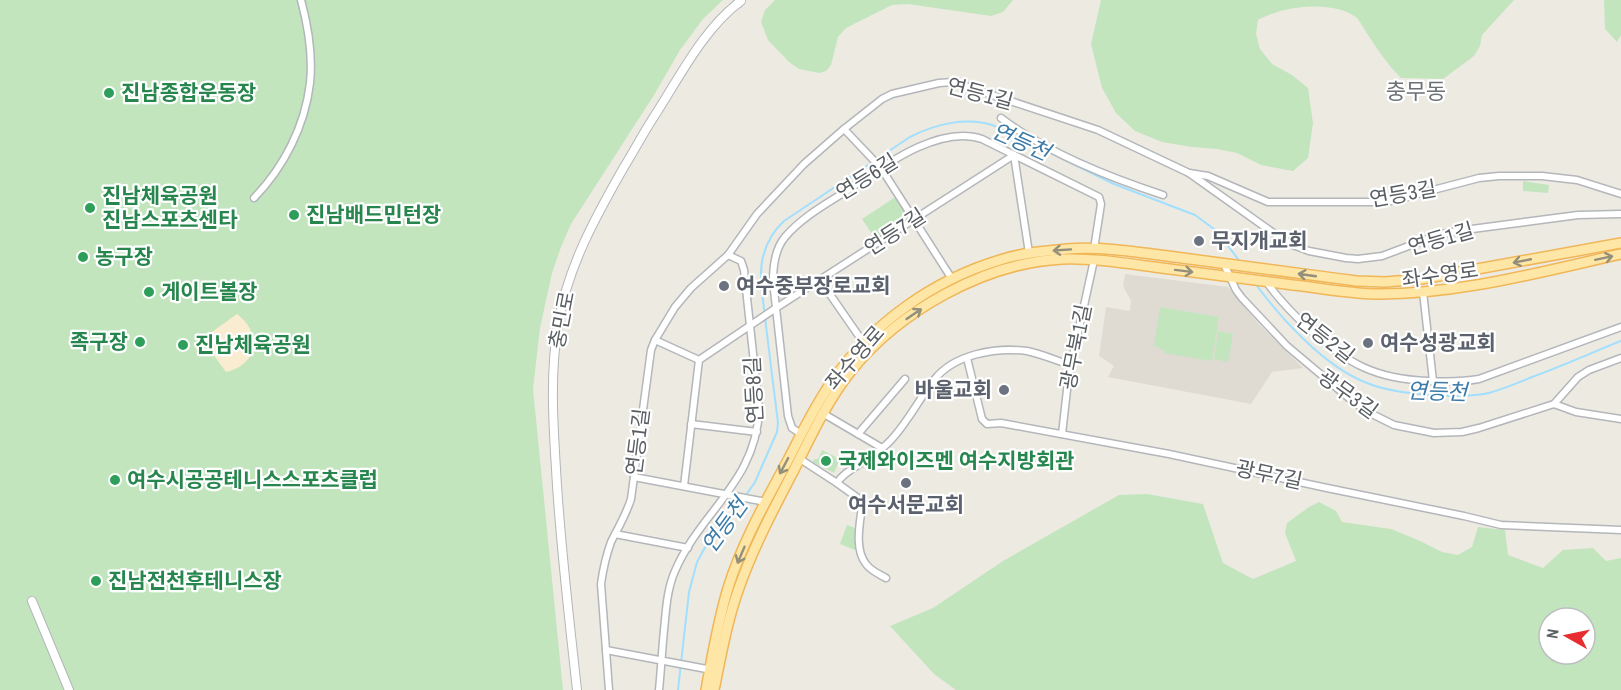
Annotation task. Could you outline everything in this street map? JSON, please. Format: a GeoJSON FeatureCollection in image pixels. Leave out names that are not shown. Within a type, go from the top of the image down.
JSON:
{"type":"FeatureCollection","features":[{"type":"Feature","properties":{"kind":"main road","name":"좌수영로"},"geometry":{"type":"LineString","coordinates":[[714,690],[719,619],[729,586],[763,501],[807,431],[834,379],[863,342],[911,303],[952,279],[1000,260],[1029,253],[1094,249],[1373,282],[1430,278],[1621,243]]}},
{"type":"Feature","properties":{"kind":"main road","name":"좌수영로"},"geometry":{"type":"LineString","coordinates":[[706,690],[748,564],[766,523],[800,459],[807,431],[824,414],[850,373],[868,353],[908,318],[975,280],[1011,267],[1050,260],[1094,260],[1372,294],[1423,292],[1473,285],[1621,254]]}},
{"type":"Feature","properties":{"kind":"main road"},"geometry":{"type":"LineString","coordinates":[[1555,255],[1558,268]]}},
{"type":"Feature","properties":{"kind":"main road"},"geometry":{"type":"LineString","coordinates":[[1372,294],[1373,282]]}},
{"type":"Feature","properties":{"kind":"street"},"geometry":{"type":"LineString","coordinates":[[254,198],[268,183],[284,159],[297,132],[303,112],[310,82],[310,54],[308,25],[301,0]]}},
{"type":"Feature","properties":{"kind":"street","name":"충민로"},"geometry":{"type":"LineString","coordinates":[[577,690],[559,520],[553,430],[552,388],[556,340],[565,294],[582,250],[608,195],[649,124],[695,53],[724,16],[740,1]]}},
{"type":"Feature","properties":{"kind":"street","name":"연등1길"},"geometry":{"type":"LineString","coordinates":[[609,690],[601,584],[605,559],[628,506],[649,362],[655,340],[675,307],[691,288],[728,255],[757,214],[804,164],[844,129],[882,99],[892,94],[939,82],[953,82],[1098,130],[1189,173],[1272,232],[1293,244],[1309,251],[1346,258],[1382,256],[1438,235],[1457,231],[1578,215],[1621,214]]}},
{"type":"Feature","properties":{"kind":"street"},"geometry":{"type":"LineString","coordinates":[[1000,118],[1029,137],[1116,180],[1163,195]]}},
{"type":"Feature","properties":{"kind":"street"},"geometry":{"type":"LineString","coordinates":[[844,129],[880,168],[952,279]]}},
{"type":"Feature","properties":{"kind":"street","name":"연등6길"},"geometry":{"type":"LineString","coordinates":[[807,431],[792,428],[788,416],[773,266],[785,238],[807,217],[880,168],[917,147],[959,136],[976,137],[1099,197],[1101,204],[1094,249]]}},
{"type":"Feature","properties":{"kind":"street"},"geometry":{"type":"LineString","coordinates":[[1014,155],[1029,253]]}},
{"type":"Feature","properties":{"kind":"street","name":"연등7길"},"geometry":{"type":"LineString","coordinates":[[749,326],[1014,155]]}},
{"type":"Feature","properties":{"kind":"street","name":"연등3길"},"geometry":{"type":"LineString","coordinates":[[1189,173],[1208,176],[1264,201],[1280,203],[1391,201],[1479,178],[1499,176],[1542,176],[1577,180],[1621,194]]}},
{"type":"Feature","properties":{"kind":"street","name":"연등8길"},"geometry":{"type":"LineString","coordinates":[[659,690],[666,603],[671,579],[687,548],[727,494],[747,459],[757,432],[759,409],[743,267],[739,259],[728,255]]}},
{"type":"Feature","properties":{"kind":"street","name":"광무북1길"},"geometry":{"type":"LineString","coordinates":[[1062,434],[1071,365],[1094,260]]}},
{"type":"Feature","properties":{"kind":"street","name":"광무3길"},"geometry":{"type":"LineString","coordinates":[[1224,264],[1236,290],[1287,346],[1366,411],[1394,425],[1434,433],[1462,432],[1554,404]]}},
{"type":"Feature","properties":{"kind":"street"},"geometry":{"type":"LineString","coordinates":[[820,280],[863,342]]}},
{"type":"Feature","properties":{"kind":"street","name":"연등2길"},"geometry":{"type":"LineString","coordinates":[[1265,281],[1294,315],[1327,344],[1370,371],[1390,377],[1458,382],[1479,379],[1621,327]]}},
{"type":"Feature","properties":{"kind":"street"},"geometry":{"type":"LineString","coordinates":[[1423,292],[1433,381]]}},
{"type":"Feature","properties":{"kind":"street"},"geometry":{"type":"LineString","coordinates":[[684,486],[699,360],[749,326]]}},
{"type":"Feature","properties":{"kind":"street"},"geometry":{"type":"LineString","coordinates":[[655,340],[699,360]]}},
{"type":"Feature","properties":{"kind":"street"},"geometry":{"type":"LineString","coordinates":[[837,483],[842,476],[882,448],[897,433],[934,379],[954,364],[993,351],[1024,351],[1071,365]]}},
{"type":"Feature","properties":{"kind":"street","name":"광무7길"},"geometry":{"type":"LineString","coordinates":[[967,358],[984,423],[1001,423],[1167,454],[1501,525],[1621,530]]}},
{"type":"Feature","properties":{"kind":"street"},"geometry":{"type":"LineString","coordinates":[[1621,358],[1604,363],[1578,377],[1554,404],[1575,412],[1621,419]]}},
{"type":"Feature","properties":{"kind":"street"},"geometry":{"type":"LineString","coordinates":[[858,434],[905,379]]}},
{"type":"Feature","properties":{"kind":"street"},"geometry":{"type":"LineString","coordinates":[[824,414],[882,448]]}},
{"type":"Feature","properties":{"kind":"street"},"geometry":{"type":"LineString","coordinates":[[691,424],[757,432]]}},
{"type":"Feature","properties":{"kind":"street"},"geometry":{"type":"LineString","coordinates":[[800,459],[862,502],[861,555],[867,567],[886,578]]}},
{"type":"Feature","properties":{"kind":"street"},"geometry":{"type":"LineString","coordinates":[[634,477],[763,501]]}},
{"type":"Feature","properties":{"kind":"street"},"geometry":{"type":"LineString","coordinates":[[615,534],[687,548]]}},
{"type":"Feature","properties":{"kind":"street"},"geometry":{"type":"LineString","coordinates":[[32,601],[69,690]]}},
{"type":"Feature","properties":{"kind":"street"},"geometry":{"type":"LineString","coordinates":[[606,650],[714,670]]}},
{"type":"Feature","properties":{"kind":"shaded area"},"geometry":{"type":"Polygon","coordinates":[[[1125,274],[1228,287],[1259,324],[1303,368],[1272,372],[1251,404],[1108,377],[1114,366],[1099,356],[1106,307],[1130,311],[1131,301],[1123,286],[1125,274]]]}},
{"type":"Feature","properties":{"kind":"green space"},"geometry":{"type":"Polygon","coordinates":[[[0,0],[723,0],[703,19],[680,50],[654,95],[571,224],[552,273],[540,328],[533,389],[563,690],[0,690],[0,0]]]}},
{"type":"Feature","properties":{"kind":"green space"},"geometry":{"type":"Polygon","coordinates":[[[775,0],[1013,0],[1003,12],[991,16],[908,4],[892,5],[846,28],[838,37],[831,65],[826,71],[819,73],[799,69],[768,40],[761,22],[765,10],[775,0]]]}},
{"type":"Feature","properties":{"kind":"green space"},"geometry":{"type":"Polygon","coordinates":[[[1101,0],[1514,0],[1482,35],[1480,46],[1474,56],[1443,79],[1401,78],[1381,54],[1357,18],[1347,12],[1323,7],[1295,8],[1258,20],[1256,34],[1260,49],[1272,64],[1292,75],[1308,88],[1313,123],[1308,158],[1293,171],[1261,165],[1237,153],[1162,142],[1135,131],[1116,113],[1102,88],[1091,44],[1101,0]]]}},
{"type":"Feature","properties":{"kind":"green space"},"geometry":{"type":"Polygon","coordinates":[[[1604,0],[1621,0],[1621,35],[1617,42],[1605,29],[1604,0]]]}},
{"type":"Feature","properties":{"kind":"green space"},"geometry":{"type":"Polygon","coordinates":[[[1523,181],[1549,185],[1548,193],[1523,191],[1523,181]]]}},
{"type":"Feature","properties":{"kind":"green space"},"geometry":{"type":"Polygon","coordinates":[[[897,196],[908,214],[908,219],[876,240],[862,219],[897,196]]]}},
{"type":"Feature","properties":{"kind":"green space"},"geometry":{"type":"Polygon","coordinates":[[[1160,307],[1219,317],[1212,361],[1164,353],[1164,350],[1154,346],[1160,307]]]}},
{"type":"Feature","properties":{"kind":"green space"},"geometry":{"type":"Polygon","coordinates":[[[1218,331],[1233,334],[1228,362],[1214,359],[1218,331]]]}},
{"type":"Feature","properties":{"kind":"green space","name":"국제와이즈멘 여수지방회관"},"geometry":{"type":"Polygon","coordinates":[[[822,450],[840,459],[834,473],[813,462],[814,459],[818,459],[822,450]]]}},
{"type":"Feature","properties":{"kind":"green space"},"geometry":{"type":"Polygon","coordinates":[[[1147,494],[1203,504],[1223,563],[1253,579],[1296,561],[1285,533],[1287,523],[1319,502],[1336,511],[1342,522],[1391,529],[1442,552],[1458,555],[1472,547],[1478,527],[1505,530],[1508,555],[1543,568],[1563,550],[1593,548],[1606,561],[1621,558],[1621,690],[956,690],[934,674],[890,626],[933,608],[1003,561],[1119,495],[1147,494]]]}},
{"type":"Feature","properties":{"kind":"green space"},"geometry":{"type":"Polygon","coordinates":[[[847,525],[855,528],[855,550],[840,544],[847,525]]]}},
{"type":"Feature","properties":{"kind":"sand"},"geometry":{"type":"Polygon","coordinates":[[[237,314],[251,330],[253,348],[245,362],[226,372],[202,339],[237,314]]]}},
{"type":"Feature","properties":{"kind":"waterway","name":"연등천"},"geometry":{"type":"LineString","coordinates":[[678,690],[689,592],[697,562],[708,542],[755,482],[777,432],[778,423],[761,269],[767,245],[784,221],[910,137],[941,125],[974,122],[995,126],[1114,184],[1195,215],[1218,232],[1240,262]]}},
{"type":"Feature","properties":{"kind":"waterway","name":"연등천"},"geometry":{"type":"LineString","coordinates":[[1255,283],[1291,326],[1335,366],[1367,383],[1398,391],[1452,396],[1489,393],[1621,341]]}},
{"type":"Feature","properties":{"kind":"place","name":"진남종합운동장"},"geometry":{"type":"Point","coordinates":[109,93]}},
{"type":"Feature","properties":{"kind":"place","name":"진남체육공원 진남스포츠센타"},"geometry":{"type":"Point","coordinates":[90,208]}},
{"type":"Feature","properties":{"kind":"place","name":"진남배드민턴장"},"geometry":{"type":"Point","coordinates":[294,215]}},
{"type":"Feature","properties":{"kind":"place","name":"무지개교회"},"geometry":{"type":"Point","coordinates":[1199,241]}},
{"type":"Feature","properties":{"kind":"place","name":"농구장"},"geometry":{"type":"Point","coordinates":[83,257]}},
{"type":"Feature","properties":{"kind":"place","name":"여수중부장로교회"},"geometry":{"type":"Point","coordinates":[724,286]}},
{"type":"Feature","properties":{"kind":"place","name":"게이트볼장"},"geometry":{"type":"Point","coordinates":[149,292]}},
{"type":"Feature","properties":{"kind":"place","name":"족구장"},"geometry":{"type":"Point","coordinates":[140,342]}},
{"type":"Feature","properties":{"kind":"place","name":"여수성광교회"},"geometry":{"type":"Point","coordinates":[1368,343]}},
{"type":"Feature","properties":{"kind":"place","name":"진남체육공원"},"geometry":{"type":"Point","coordinates":[183,345]}},
{"type":"Feature","properties":{"kind":"place","name":"바울교회"},"geometry":{"type":"Point","coordinates":[1004,390]}},
{"type":"Feature","properties":{"kind":"place","name":"국제와이즈멘 여수지방회관"},"geometry":{"type":"Point","coordinates":[826,461]}},
{"type":"Feature","properties":{"kind":"place","name":"여수시공공테니스스포츠클럽"},"geometry":{"type":"Point","coordinates":[115,480]}},
{"type":"Feature","properties":{"kind":"place","name":"여수서문교회"},"geometry":{"type":"Point","coordinates":[906,483]}},
{"type":"Feature","properties":{"kind":"place","name":"진남전천후테니스장"},"geometry":{"type":"Point","coordinates":[96,581]}},
{"type":"Feature","properties":{"kind":"district","name":"충무동"},"geometry":{"type":"Point","coordinates":[1416,91]}}]}
